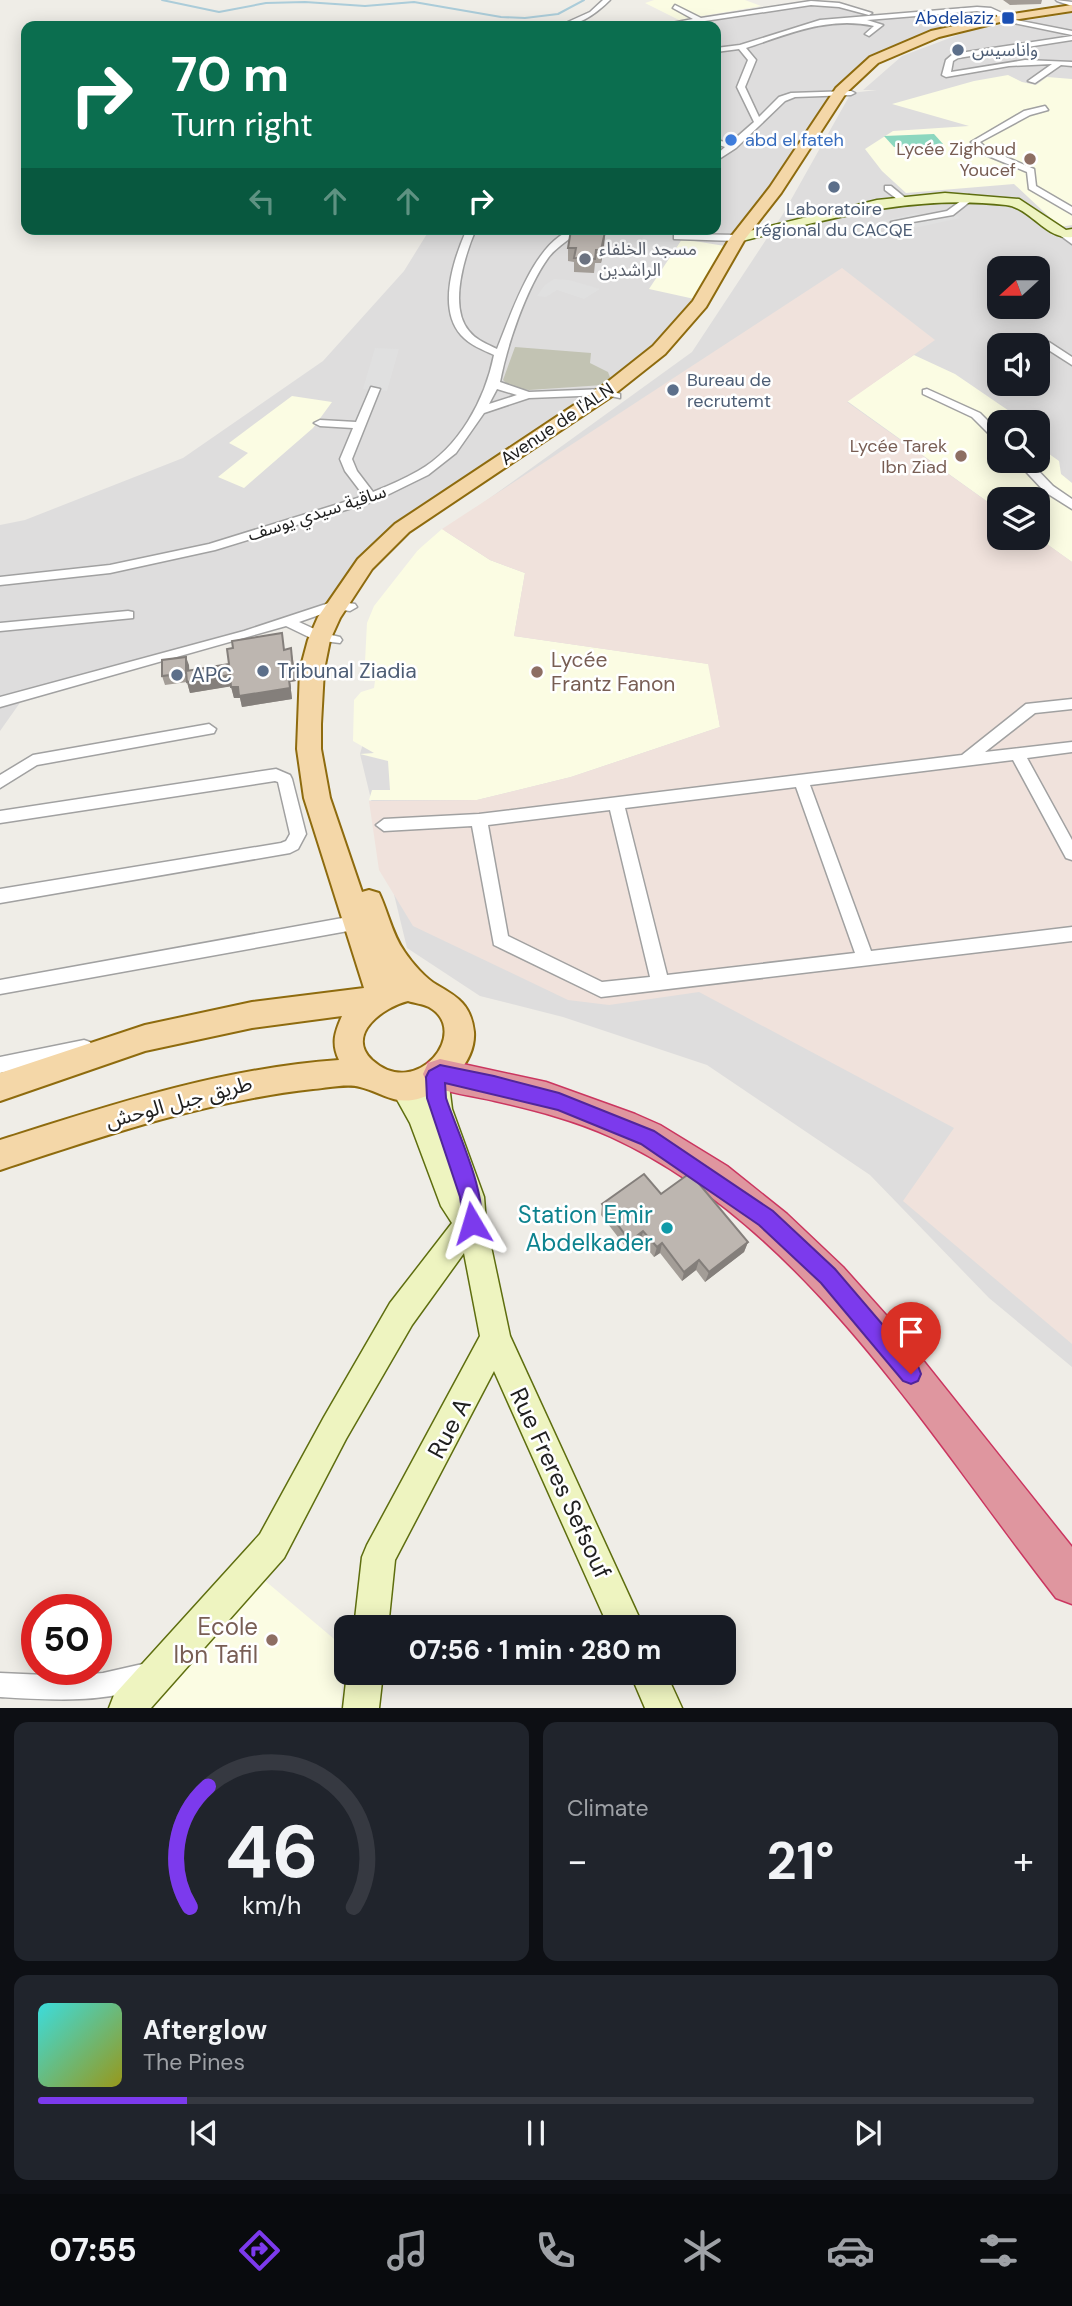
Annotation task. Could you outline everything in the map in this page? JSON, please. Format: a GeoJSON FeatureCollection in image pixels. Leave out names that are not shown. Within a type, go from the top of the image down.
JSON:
{"type":"FeatureCollection","features":[{"type":"Feature","properties":{"kind":"highway"},"geometry":{"type":"LineString","coordinates":[[438,1075],[494,1084],[559,1102],[624,1127],[658,1144],[766,1218],[828,1276],[895,1353],[1072,1582]]}},
{"type":"Feature","properties":{"kind":"main road","name":"Avenue de l'ALN"},"geometry":{"type":"LineString","coordinates":[[377,997],[359,922],[317,798],[309,748],[312,670],[343,606],[376,551],[402,528],[611,394],[659,350],[700,303],[846,92],[878,65],[910,48],[951,34],[1009,17],[1069,4]]}},
{"type":"Feature","properties":{"kind":"main road"},"geometry":{"type":"LineString","coordinates":[[744,237],[834,214],[904,200],[969,198],[1014,202],[1069,236]]}},
{"type":"Feature","properties":{"kind":"main road"},"geometry":{"type":"LineString","coordinates":[[328,639],[320,722],[323,771],[389,954],[401,972],[423,990],[448,1004],[459,1023],[461,1034],[456,1055],[438,1075],[414,1086],[403,1087],[388,1085],[363,1072],[352,1055],[350,1034],[358,1015],[377,997]]}},
{"type":"Feature","properties":{"kind":"main road"},"geometry":{"type":"LineString","coordinates":[[0,1087],[145,1038],[252,1015],[377,997],[394,990],[423,990]]}},
{"type":"Feature","properties":{"kind":"main road","name":"طريق جبل الوحش"},"geometry":{"type":"LineString","coordinates":[[0,1155],[169,1101],[218,1089],[270,1079],[363,1072]]}},
{"type":"Feature","properties":{"kind":"main road"},"geometry":{"type":"LineString","coordinates":[[438,1075],[439,1109],[470,1197],[472,1223],[495,1338]]}},
{"type":"Feature","properties":{"kind":"main road"},"geometry":{"type":"LineString","coordinates":[[403,1087],[422,1117],[453,1205],[472,1223]]}},
{"type":"Feature","properties":{"kind":"main road"},"geometry":{"type":"LineString","coordinates":[[127,1707],[272,1546],[335,1427],[401,1314],[456,1239],[472,1223]]}},
{"type":"Feature","properties":{"kind":"main road","name":"Rue A"},"geometry":{"type":"LineString","coordinates":[[372,1615],[379,1557],[495,1338]]}},
{"type":"Feature","properties":{"kind":"main road","name":"Rue Freres Sefsouf"},"geometry":{"type":"LineString","coordinates":[[495,1338],[621,1615]]}},
{"type":"Feature","properties":{"kind":"main road"},"geometry":{"type":"LineString","coordinates":[[361,1707],[364,1685]]}},
{"type":"Feature","properties":{"kind":"street"},"geometry":{"type":"LineString","coordinates":[[574,21],[592,13],[607,0]]}},
{"type":"Feature","properties":{"kind":"street"},"geometry":{"type":"LineString","coordinates":[[937,4],[948,2]]}},
{"type":"Feature","properties":{"kind":"street"},"geometry":{"type":"LineString","coordinates":[[693,21],[811,3],[839,5],[878,16]]}},
{"type":"Feature","properties":{"kind":"street"},"geometry":{"type":"LineString","coordinates":[[675,7],[700,20]]}},
{"type":"Feature","properties":{"kind":"street"},"geometry":{"type":"LineString","coordinates":[[721,49],[741,47],[820,22],[878,16],[1009,17],[1072,33]]}},
{"type":"Feature","properties":{"kind":"street"},"geometry":{"type":"LineString","coordinates":[[852,19],[879,25],[869,34]]}},
{"type":"Feature","properties":{"kind":"street"},"geometry":{"type":"LineString","coordinates":[[1072,38],[956,56],[950,60],[946,75],[1018,64],[1072,64]]}},
{"type":"Feature","properties":{"kind":"street"},"geometry":{"type":"LineString","coordinates":[[741,47],[752,60],[741,82],[741,92],[758,123]]}},
{"type":"Feature","properties":{"kind":"street"},"geometry":{"type":"LineString","coordinates":[[1014,47],[1059,49]]}},
{"type":"Feature","properties":{"kind":"street"},"geometry":{"type":"LineString","coordinates":[[1032,80],[1072,54]]}},
{"type":"Feature","properties":{"kind":"street"},"geometry":{"type":"LineString","coordinates":[[748,71],[762,67]]}},
{"type":"Feature","properties":{"kind":"street"},"geometry":{"type":"LineString","coordinates":[[721,155],[782,99],[800,94],[846,92]]}},
{"type":"Feature","properties":{"kind":"street"},"geometry":{"type":"LineString","coordinates":[[1045,108],[1027,113],[977,139],[975,145],[1031,172],[1032,187],[1072,211]]}},
{"type":"Feature","properties":{"kind":"street"},"geometry":{"type":"LineString","coordinates":[[721,143],[733,146]]}},
{"type":"Feature","properties":{"kind":"street"},"geometry":{"type":"LineString","coordinates":[[888,188],[904,200]]}},
{"type":"Feature","properties":{"kind":"street"},"geometry":{"type":"LineString","coordinates":[[896,222],[950,213],[969,198]]}},
{"type":"Feature","properties":{"kind":"street"},"geometry":{"type":"LineString","coordinates":[[469,235],[463,248],[456,312],[460,328],[475,342],[500,354]]}},
{"type":"Feature","properties":{"kind":"street","name":"ساقية سيدي يوسف"},"geometry":{"type":"LineString","coordinates":[[0,581],[110,569],[211,547],[370,498],[424,473],[452,451],[480,411],[494,384],[500,354],[532,277],[546,254],[570,235]]}},
{"type":"Feature","properties":{"kind":"street"},"geometry":{"type":"LineString","coordinates":[[677,237],[744,237]]}},
{"type":"Feature","properties":{"kind":"street"},"geometry":{"type":"LineString","coordinates":[[1050,346],[1072,362]]}},
{"type":"Feature","properties":{"kind":"street"},"geometry":{"type":"LineString","coordinates":[[494,384],[528,395]]}},
{"type":"Feature","properties":{"kind":"street"},"geometry":{"type":"LineString","coordinates":[[370,498],[351,471],[346,458],[374,389]]}},
{"type":"Feature","properties":{"kind":"street"},"geometry":{"type":"LineString","coordinates":[[927,392],[976,415],[987,426]]}},
{"type":"Feature","properties":{"kind":"street"},"geometry":{"type":"LineString","coordinates":[[480,411],[528,395],[611,394]]}},
{"type":"Feature","properties":{"kind":"street"},"geometry":{"type":"LineString","coordinates":[[320,423],[358,425]]}},
{"type":"Feature","properties":{"kind":"street"},"geometry":{"type":"LineString","coordinates":[[1034,473],[1049,489],[1072,505]]}},
{"type":"Feature","properties":{"kind":"street"},"geometry":{"type":"LineString","coordinates":[[0,702],[343,606]]}},
{"type":"Feature","properties":{"kind":"street"},"geometry":{"type":"LineString","coordinates":[[0,626],[128,615]]}},
{"type":"Feature","properties":{"kind":"street"},"geometry":{"type":"LineString","coordinates":[[288,622],[328,639]]}},
{"type":"Feature","properties":{"kind":"street"},"geometry":{"type":"LineString","coordinates":[[967,759],[1031,708],[1072,704]]}},
{"type":"Feature","properties":{"kind":"street"},"geometry":{"type":"LineString","coordinates":[[0,782],[33,760],[209,729]]}},
{"type":"Feature","properties":{"kind":"street"},"geometry":{"type":"LineString","coordinates":[[384,825],[479,820],[1072,747]]}},
{"type":"Feature","properties":{"kind":"street"},"geometry":{"type":"LineString","coordinates":[[1017,753],[1072,854]]}},
{"type":"Feature","properties":{"kind":"street"},"geometry":{"type":"LineString","coordinates":[[0,817],[275,775],[285,779],[298,834],[292,845],[284,849],[0,896]]}},
{"type":"Feature","properties":{"kind":"street"},"geometry":{"type":"LineString","coordinates":[[801,781],[865,958]]}},
{"type":"Feature","properties":{"kind":"street"},"geometry":{"type":"LineString","coordinates":[[291,806],[317,798]]}},
{"type":"Feature","properties":{"kind":"street"},"geometry":{"type":"LineString","coordinates":[[616,803],[660,983]]}},
{"type":"Feature","properties":{"kind":"street"},"geometry":{"type":"LineString","coordinates":[[479,820],[500,940],[601,990],[1072,934]]}},
{"type":"Feature","properties":{"kind":"street"},"geometry":{"type":"LineString","coordinates":[[0,987],[359,922]]}},
{"type":"Feature","properties":{"kind":"street"},"geometry":{"type":"LineString","coordinates":[[0,1065],[145,1038]]}},
{"type":"Feature","properties":{"kind":"street"},"geometry":{"type":"LineString","coordinates":[[0,1685],[69,1688],[103,1685],[158,1673]]}},
{"type":"Feature","properties":{"kind":"street"},"geometry":{"type":"LineString","coordinates":[[654,1685],[664,1707]]}},
{"type":"Feature","properties":{"kind":"shaded area"},"geometry":{"type":"Polygon","coordinates":[[[654,0],[745,0],[761,6],[679,20],[645,3],[654,0]]]}},
{"type":"Feature","properties":{"kind":"shaded area"},"geometry":{"type":"Polygon","coordinates":[[[811,3],[839,5],[878,16],[990,10],[1016,16],[920,39],[860,72],[682,325],[626,376],[481,475],[365,564],[335,605],[24,697],[0,731],[0,525],[25,520],[183,458],[323,361],[404,271],[426,235],[721,235],[721,21],[696,21],[811,3]]]}},
{"type":"Feature","properties":{"kind":"shaded area"},"geometry":{"type":"Polygon","coordinates":[[[1072,13],[1072,1367],[989,1298],[870,1175],[707,1065],[563,1017],[480,996],[407,948],[360,754],[418,550],[692,352],[783,214],[851,93],[877,90],[863,90],[902,56],[971,30],[1072,13]]]}},
{"type":"Feature","properties":{"kind":"shaded area"},"geometry":{"type":"Polygon","coordinates":[[[1008,75],[1036,85],[1047,77],[1072,79],[1072,225],[1060,227],[1014,184],[906,193],[882,171],[865,149],[893,131],[969,126],[892,104],[974,81],[1008,75]]]}},
{"type":"Feature","properties":{"kind":"shaded area"},"geometry":{"type":"Polygon","coordinates":[[[951,211],[960,218],[896,232],[878,222],[916,213],[920,216],[951,211]]]}},
{"type":"Feature","properties":{"kind":"shaded area"},"geometry":{"type":"Polygon","coordinates":[[[684,235],[670,258],[656,256],[641,240],[644,236],[684,235]]]}},
{"type":"Feature","properties":{"kind":"shaded area"},"geometry":{"type":"Polygon","coordinates":[[[682,239],[731,247],[699,300],[649,289],[682,239]]]}},
{"type":"Feature","properties":{"kind":"shaded area"},"geometry":{"type":"Polygon","coordinates":[[[842,268],[935,340],[847,402],[987,501],[987,550],[1050,550],[1050,546],[1072,562],[1072,1344],[903,1201],[954,1128],[699,992],[609,1005],[568,1000],[413,926],[379,870],[369,801],[477,800],[571,777],[720,727],[708,664],[514,636],[525,573],[490,560],[442,529],[842,268]]]}},
{"type":"Feature","properties":{"kind":"shaded area"},"geometry":{"type":"Polygon","coordinates":[[[554,279],[569,280],[600,289],[584,299],[557,290],[546,297],[537,296],[545,285],[554,279]]]}},
{"type":"Feature","properties":{"kind":"shaded area"},"geometry":{"type":"Polygon","coordinates":[[[515,347],[591,353],[590,363],[608,372],[611,380],[603,385],[529,390],[510,387],[503,380],[515,347]]]}},
{"type":"Feature","properties":{"kind":"shaded area"},"geometry":{"type":"Polygon","coordinates":[[[375,348],[399,349],[387,391],[363,389],[375,348]]]}},
{"type":"Feature","properties":{"kind":"shaded area","name":"Lycée Tarek Ibn Ziad"},"geometry":{"type":"Polygon","coordinates":[[[914,355],[955,374],[1008,410],[987,410],[987,473],[1050,473],[1050,455],[1059,461],[1061,474],[1072,483],[1072,562],[1050,546],[1050,487],[987,487],[987,501],[847,401],[914,355]]]}},
{"type":"Feature","properties":{"kind":"shaded area"},"geometry":{"type":"Polygon","coordinates":[[[292,396],[332,402],[313,428],[244,488],[218,477],[248,453],[229,443],[292,396]]]}},
{"type":"Feature","properties":{"kind":"shaded area","name":"Lycée Frantz Fanon"},"geometry":{"type":"Polygon","coordinates":[[[442,529],[490,560],[525,573],[514,636],[709,664],[720,727],[571,777],[477,800],[369,800],[372,790],[390,790],[388,761],[360,754],[374,753],[353,741],[354,700],[361,692],[374,688],[375,681],[364,681],[367,623],[374,606],[418,550],[442,529]]]}},
{"type":"Feature","properties":{"kind":"shaded area","name":"Ecole Ibn Tafil"},"geometry":{"type":"Polygon","coordinates":[[[263,1579],[334,1639],[334,1685],[342,1685],[340,1707],[147,1708],[263,1579]]]}},
{"type":"Feature","properties":{"kind":"green space"},"geometry":{"type":"Polygon","coordinates":[[[934,134],[943,144],[894,147],[884,136],[934,134]]]}},
{"type":"Feature","properties":{"kind":"building"},"geometry":{"type":"Polygon","coordinates":[[[570,235],[604,235],[601,250],[596,250],[595,259],[574,258],[576,248],[568,248],[570,235]]]}},
{"type":"Feature","properties":{"kind":"building","name":"Tribunal Ziadia"},"geometry":{"type":"Polygon","coordinates":[[[282,633],[284,650],[291,648],[293,670],[288,671],[290,688],[239,696],[238,687],[231,687],[230,675],[187,682],[186,671],[229,664],[227,649],[233,648],[232,641],[282,633]]]}},
{"type":"Feature","properties":{"kind":"building"},"geometry":{"type":"Polygon","coordinates":[[[186,657],[186,673],[162,676],[162,660],[186,657]]]}},
{"type":"Feature","properties":{"kind":"building","name":"Station Emir Abdelkader"},"geometry":{"type":"Polygon","coordinates":[[[690,1173],[748,1242],[709,1272],[699,1260],[684,1272],[662,1243],[657,1247],[643,1231],[630,1241],[602,1204],[644,1174],[661,1194],[690,1173]]]}},
{"type":"Feature","properties":{"kind":"waterway"},"geometry":{"type":"LineString","coordinates":[[162,0],[219,12],[266,3],[305,2],[365,6],[414,2],[501,17],[525,18],[558,14],[584,0]]}},
{"type":"Feature","properties":{"kind":"place","name":"Abdelaziz"},"geometry":{"type":"Point","coordinates":[1008,18]}},
{"type":"Feature","properties":{"kind":"place","name":"واناسيس"},"geometry":{"type":"Point","coordinates":[958,50]}},
{"type":"Feature","properties":{"kind":"place","name":"abd el fateh"},"geometry":{"type":"Point","coordinates":[731,140]}},
{"type":"Feature","properties":{"kind":"place","name":"Lycée Zighoud Youcef"},"geometry":{"type":"Point","coordinates":[1030,159]}},
{"type":"Feature","properties":{"kind":"place","name":"Laboratoire régional du CACQE"},"geometry":{"type":"Point","coordinates":[834,187]}},
{"type":"Feature","properties":{"kind":"place","name":"مسجد الخلفاء الراشدين"},"geometry":{"type":"Point","coordinates":[585,259]}},
{"type":"Feature","properties":{"kind":"place","name":"Bureau de recrutemt"},"geometry":{"type":"Point","coordinates":[673,390]}},
{"type":"Feature","properties":{"kind":"place","name":"Lycée Tarek Ibn Ziad"},"geometry":{"type":"Point","coordinates":[961,456]}},
{"type":"Feature","properties":{"kind":"place","name":"Tribunal Ziadia"},"geometry":{"type":"Point","coordinates":[263,671]}},
{"type":"Feature","properties":{"kind":"place","name":"Lycée Frantz Fanon"},"geometry":{"type":"Point","coordinates":[537,672]}},
{"type":"Feature","properties":{"kind":"place","name":"APC"},"geometry":{"type":"Point","coordinates":[177,675]}},
{"type":"Feature","properties":{"kind":"place","name":"Station Emir Abdelkader"},"geometry":{"type":"Point","coordinates":[667,1228]}},
{"type":"Feature","properties":{"kind":"place","name":"Ecole Ibn Tafil"},"geometry":{"type":"Point","coordinates":[272,1640]}},
{"type":"Feature","properties":{"kind":"route"},"geometry":{"type":"LineString","coordinates":[[472,1223],[470,1197],[436,1098],[435,1077],[440,1074],[494,1084],[580,1108],[648,1138],[766,1218],[828,1276],[911,1374]]}}]}
